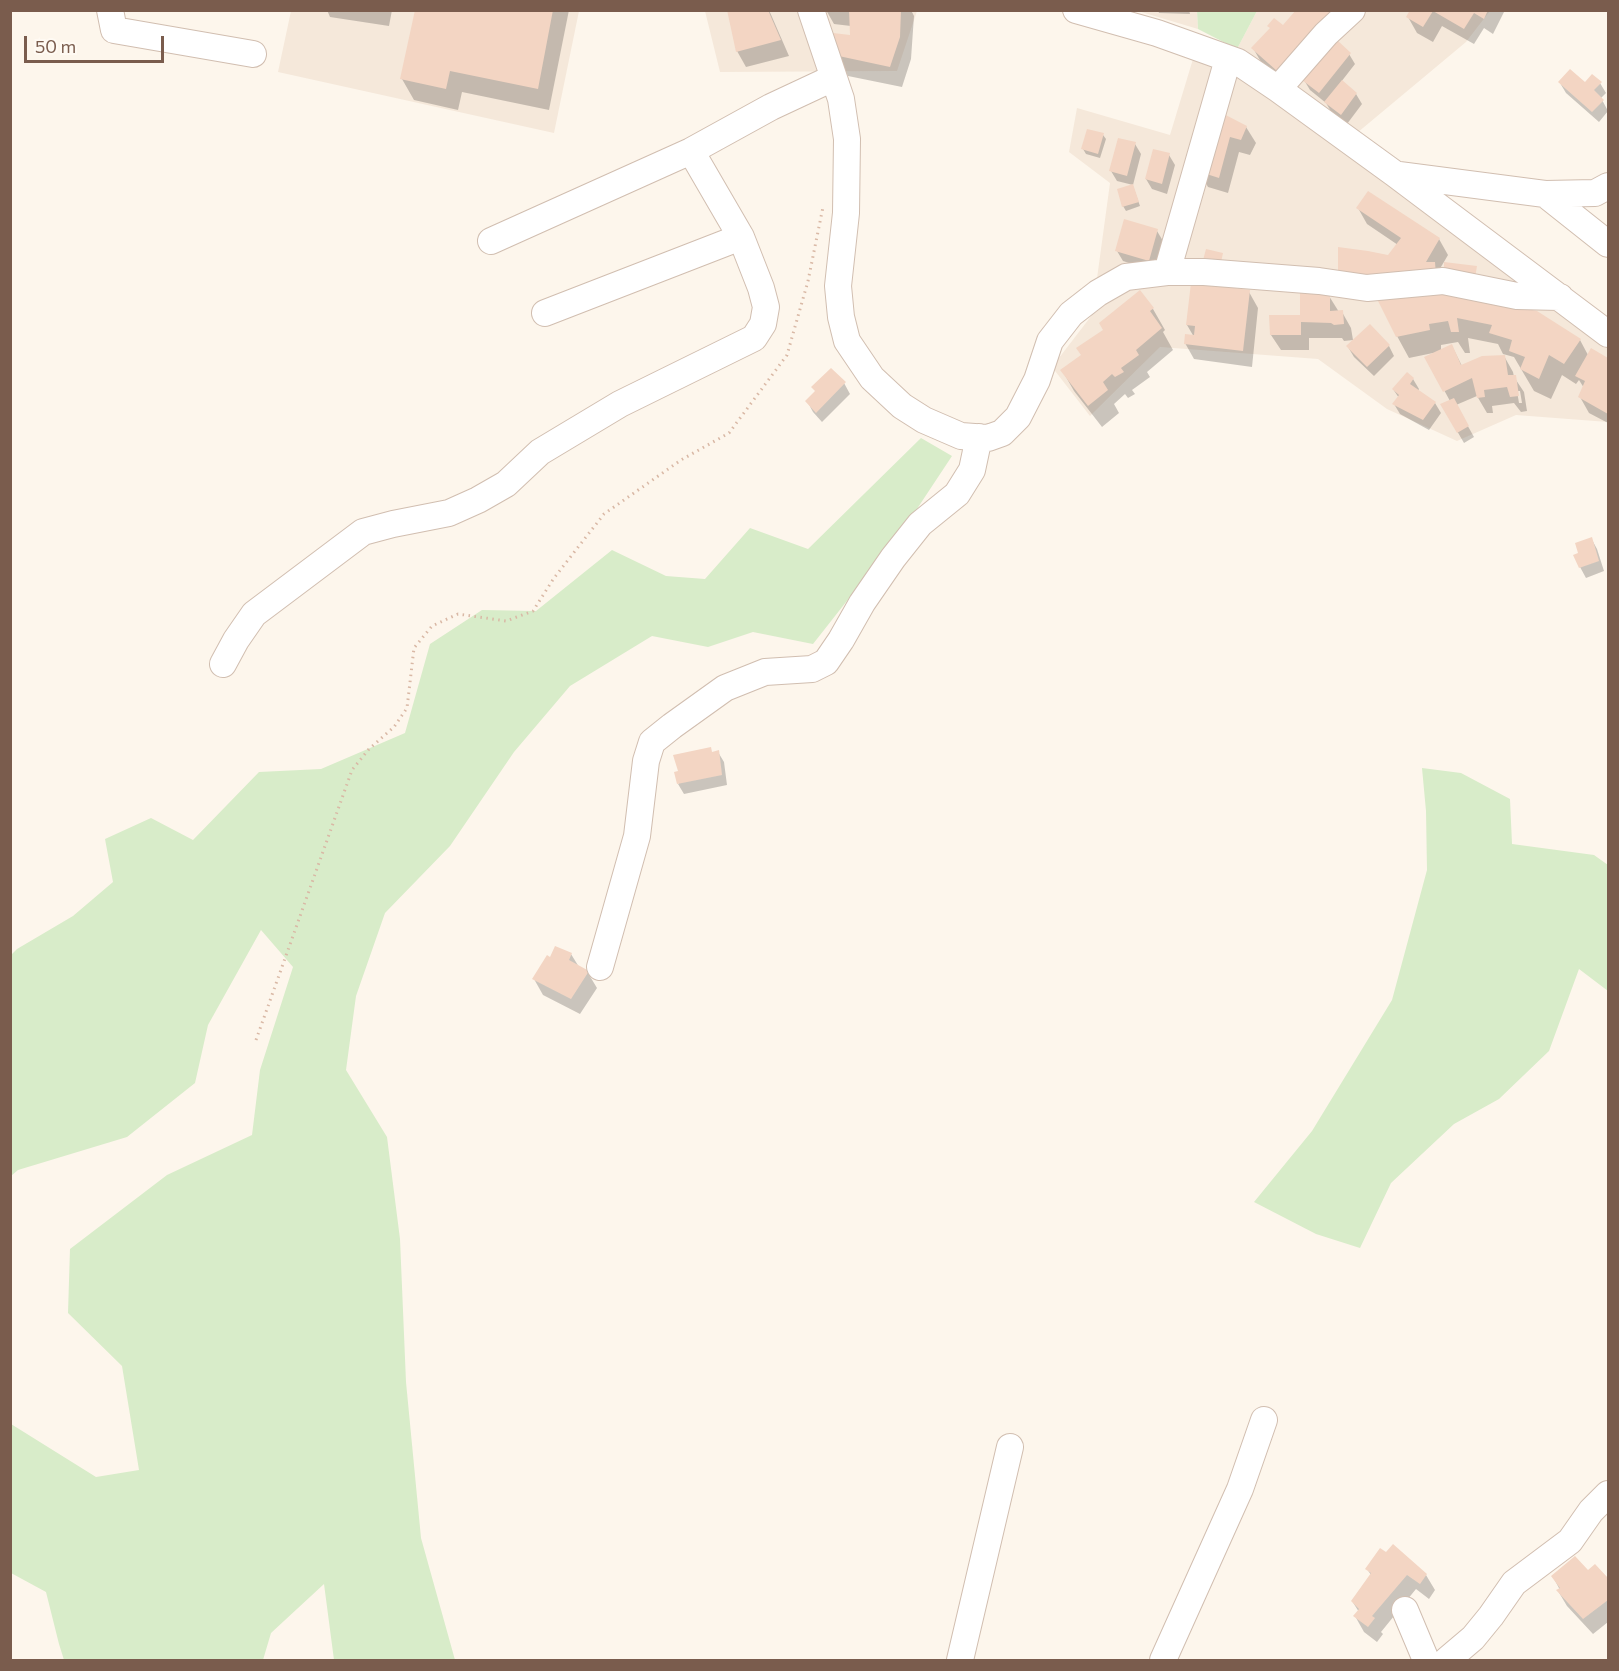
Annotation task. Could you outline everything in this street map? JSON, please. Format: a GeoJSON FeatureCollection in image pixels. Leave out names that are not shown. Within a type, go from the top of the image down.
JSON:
{"type":"FeatureCollection","features":[{"type":"Feature","properties":{"kind":"street"},"geometry":{"type":"LineString","coordinates":[[811,10],[841,99],[847,139],[846,213],[838,286],[841,317],[847,341],[872,378],[902,406],[924,420],[961,436],[988,438],[1002,433],[1018,417],[1037,380],[1050,341],[1071,314],[1098,293],[1126,277],[1167,272],[1204,272],[1319,281],[1367,288],[1443,281],[1517,296],[1560,297]]}},
{"type":"Feature","properties":{"kind":"street"},"geometry":{"type":"LineString","coordinates":[[1076,10],[1157,33],[1238,62],[1395,174],[1608,334]]}},
{"type":"Feature","properties":{"kind":"street"},"geometry":{"type":"LineString","coordinates":[[1278,89],[1326,34],[1352,10]]}},
{"type":"Feature","properties":{"kind":"street"},"geometry":{"type":"LineString","coordinates":[[112,20],[253,54]]}},
{"type":"Feature","properties":{"kind":"street"},"geometry":{"type":"LineString","coordinates":[[1167,272],[1228,59]]}},
{"type":"Feature","properties":{"kind":"street"},"geometry":{"type":"LineString","coordinates":[[491,241],[691,151],[771,107],[834,78]]}},
{"type":"Feature","properties":{"kind":"street"},"geometry":{"type":"LineString","coordinates":[[223,664],[254,614],[363,532],[449,513],[478,500],[506,484],[540,453],[620,404],[754,338],[763,324],[766,307],[761,288],[741,237],[691,151]]}},
{"type":"Feature","properties":{"kind":"street"},"geometry":{"type":"LineString","coordinates":[[1395,174],[1545,194],[1594,193],[1608,186]]}},
{"type":"Feature","properties":{"kind":"street"},"geometry":{"type":"LineString","coordinates":[[1545,194],[1608,244]]}},
{"type":"Feature","properties":{"kind":"street"},"geometry":{"type":"LineString","coordinates":[[545,313],[741,237]]}},
{"type":"Feature","properties":{"kind":"street"},"geometry":{"type":"LineString","coordinates":[[600,967],[637,836],[646,761],[652,742],[725,688],[765,672],[812,669],[826,662],[893,558],[920,524],[957,494],[972,470],[979,437]]}},
{"type":"Feature","properties":{"kind":"street"},"geometry":{"type":"LineString","coordinates":[[1163,1660],[1240,1489],[1264,1420]]}},
{"type":"Feature","properties":{"kind":"street"},"geometry":{"type":"LineString","coordinates":[[960,1660],[1010,1447]]}},
{"type":"Feature","properties":{"kind":"street"},"geometry":{"type":"LineString","coordinates":[[1447,1660],[1473,1638],[1514,1583],[1570,1541],[1591,1511],[1608,1494]]}},
{"type":"Feature","properties":{"kind":"street"},"geometry":{"type":"LineString","coordinates":[[1405,1610],[1426,1660]]}},
{"type":"Feature","properties":{"kind":"path"},"geometry":{"type":"LineString","coordinates":[[256,1040],[352,770],[369,749],[394,727],[407,708],[414,648],[432,626],[458,614],[506,621],[533,611],[554,578],[604,514],[681,460],[729,433],[788,355],[808,281],[824,202]]}},
{"type":"Feature","properties":{"kind":"shaded area"},"geometry":{"type":"Polygon","coordinates":[[[291,11],[579,11],[554,133],[278,72],[291,11]]]}},
{"type":"Feature","properties":{"kind":"shaded area"},"geometry":{"type":"Polygon","coordinates":[[[705,11],[917,11],[897,71],[720,72],[705,11]]]}},
{"type":"Feature","properties":{"kind":"shaded area"},"geometry":{"type":"Polygon","coordinates":[[[1138,11],[1197,11],[1198,29],[1138,11]]]}},
{"type":"Feature","properties":{"kind":"shaded area"},"geometry":{"type":"Polygon","coordinates":[[[1257,11],[1490,11],[1466,42],[1339,148],[1608,341],[1608,422],[1516,415],[1457,441],[1387,409],[1318,359],[1160,347],[1090,416],[1052,367],[1092,315],[1110,183],[1069,152],[1077,108],[1170,135],[1193,59],[1237,49],[1257,11]]]}},
{"type":"Feature","properties":{"kind":"green space"},"geometry":{"type":"Polygon","coordinates":[[[1197,11],[1257,11],[1237,49],[1198,29],[1197,11]]]}},
{"type":"Feature","properties":{"kind":"green space"},"geometry":{"type":"Polygon","coordinates":[[[921,438],[952,456],[905,527],[813,644],[753,632],[708,647],[652,636],[570,686],[514,752],[450,846],[385,913],[356,996],[346,1070],[387,1137],[400,1239],[406,1382],[421,1538],[455,1660],[334,1660],[324,1584],[271,1633],[263,1660],[64,1660],[46,1592],[11,1573],[11,1424],[96,1477],[139,1470],[122,1366],[68,1313],[70,1249],[167,1175],[252,1135],[260,1070],[293,967],[261,930],[208,1025],[195,1083],[127,1137],[18,1170],[11,1176],[11,955],[17,949],[73,916],[113,882],[105,839],[151,818],[193,840],[259,772],[321,769],[405,733],[430,644],[482,610],[536,611],[612,550],[666,576],[705,579],[750,528],[808,549],[921,438]]]}},
{"type":"Feature","properties":{"kind":"green space"},"geometry":{"type":"Polygon","coordinates":[[[1422,768],[1461,773],[1510,799],[1512,844],[1594,855],[1608,865],[1608,991],[1579,969],[1549,1051],[1499,1099],[1454,1124],[1391,1183],[1360,1248],[1316,1234],[1254,1202],[1312,1131],[1392,1000],[1427,870],[1426,811],[1422,768]]]}},
{"type":"Feature","properties":{"kind":"building"},"geometry":{"type":"Polygon","coordinates":[[[415,10],[553,10],[538,89],[450,71],[446,89],[400,79],[415,10]]]}},
{"type":"Feature","properties":{"kind":"building"},"geometry":{"type":"Polygon","coordinates":[[[727,10],[768,10],[781,40],[736,52],[727,10]]]}},
{"type":"Feature","properties":{"kind":"building"},"geometry":{"type":"Polygon","coordinates":[[[849,10],[901,10],[900,37],[890,67],[834,55],[833,33],[850,35],[849,10]]]}},
{"type":"Feature","properties":{"kind":"building"},"geometry":{"type":"Polygon","coordinates":[[[1296,10],[1334,10],[1277,71],[1251,48],[1270,28],[1267,26],[1274,18],[1283,25],[1296,10]]]}},
{"type":"Feature","properties":{"kind":"building"},"geometry":{"type":"Polygon","coordinates":[[[1410,10],[1488,10],[1484,19],[1474,13],[1464,29],[1433,11],[1423,27],[1406,17],[1410,10]]]}},
{"type":"Feature","properties":{"kind":"building"},"geometry":{"type":"Polygon","coordinates":[[[1338,41],[1351,53],[1319,93],[1302,80],[1338,41]]]}},
{"type":"Feature","properties":{"kind":"building"},"geometry":{"type":"Polygon","coordinates":[[[1570,69],[1585,82],[1592,74],[1602,82],[1594,90],[1604,100],[1592,112],[1558,82],[1570,69]]]}},
{"type":"Feature","properties":{"kind":"building"},"geometry":{"type":"Polygon","coordinates":[[[1342,80],[1357,93],[1341,115],[1324,102],[1342,80]]]}},
{"type":"Feature","properties":{"kind":"building"},"geometry":{"type":"Polygon","coordinates":[[[1216,110],[1247,126],[1241,140],[1230,137],[1219,178],[1197,171],[1216,110]]]}},
{"type":"Feature","properties":{"kind":"building"},"geometry":{"type":"Polygon","coordinates":[[[1087,129],[1104,133],[1098,154],[1081,149],[1087,129]]]}},
{"type":"Feature","properties":{"kind":"building"},"geometry":{"type":"Polygon","coordinates":[[[1118,138],[1136,142],[1127,176],[1109,171],[1118,138]]]}},
{"type":"Feature","properties":{"kind":"building"},"geometry":{"type":"Polygon","coordinates":[[[1153,149],[1170,153],[1162,184],[1145,179],[1153,149]]]}},
{"type":"Feature","properties":{"kind":"building"},"geometry":{"type":"Polygon","coordinates":[[[1133,184],[1139,202],[1122,207],[1117,189],[1133,184]]]}},
{"type":"Feature","properties":{"kind":"building"},"geometry":{"type":"Polygon","coordinates":[[[1368,191],[1440,238],[1426,262],[1435,262],[1436,275],[1338,278],[1338,247],[1388,255],[1401,238],[1356,208],[1368,191]]]}},
{"type":"Feature","properties":{"kind":"building"},"geometry":{"type":"Polygon","coordinates":[[[1124,219],[1158,229],[1149,261],[1115,251],[1124,219]]]}},
{"type":"Feature","properties":{"kind":"building"},"geometry":{"type":"Polygon","coordinates":[[[1206,249],[1223,253],[1220,267],[1202,264],[1206,249]]]}},
{"type":"Feature","properties":{"kind":"building"},"geometry":{"type":"Polygon","coordinates":[[[1444,262],[1477,266],[1475,278],[1444,273],[1444,262]]]}},
{"type":"Feature","properties":{"kind":"building"},"geometry":{"type":"Polygon","coordinates":[[[1191,283],[1250,290],[1243,351],[1184,344],[1185,334],[1194,335],[1195,326],[1186,325],[1191,283]]]}},
{"type":"Feature","properties":{"kind":"building"},"geometry":{"type":"Polygon","coordinates":[[[1140,290],[1154,308],[1150,311],[1162,328],[1136,350],[1139,355],[1121,368],[1124,372],[1115,377],[1112,374],[1103,382],[1108,390],[1088,406],[1060,370],[1081,355],[1076,348],[1103,330],[1099,323],[1140,290]]]}},
{"type":"Feature","properties":{"kind":"building"},"geometry":{"type":"Polygon","coordinates":[[[1447,291],[1537,311],[1581,339],[1564,364],[1549,355],[1539,379],[1520,369],[1525,357],[1509,351],[1512,340],[1489,333],[1492,325],[1457,318],[1459,332],[1451,332],[1448,321],[1429,324],[1430,330],[1396,337],[1375,295],[1447,291]]]}},
{"type":"Feature","properties":{"kind":"building"},"geometry":{"type":"Polygon","coordinates":[[[1300,293],[1330,294],[1330,311],[1343,310],[1344,324],[1301,322],[1301,335],[1270,335],[1269,315],[1300,315],[1300,293]]]}},
{"type":"Feature","properties":{"kind":"building"},"geometry":{"type":"Polygon","coordinates":[[[1370,324],[1390,345],[1367,367],[1346,346],[1370,324]]]}},
{"type":"Feature","properties":{"kind":"building"},"geometry":{"type":"Polygon","coordinates":[[[1452,344],[1461,365],[1482,356],[1505,355],[1508,375],[1516,375],[1519,396],[1510,397],[1507,387],[1484,390],[1485,397],[1477,398],[1472,378],[1443,392],[1424,357],[1452,344]]]}},
{"type":"Feature","properties":{"kind":"building"},"geometry":{"type":"Polygon","coordinates":[[[1591,348],[1608,358],[1608,414],[1578,397],[1585,381],[1575,376],[1591,348]]]}},
{"type":"Feature","properties":{"kind":"building"},"geometry":{"type":"Polygon","coordinates":[[[831,368],[846,382],[816,413],[805,401],[815,391],[811,387],[831,368]]]}},
{"type":"Feature","properties":{"kind":"building"},"geometry":{"type":"Polygon","coordinates":[[[1407,372],[1414,378],[1410,384],[1436,402],[1423,420],[1392,404],[1399,395],[1392,389],[1407,372]]]}},
{"type":"Feature","properties":{"kind":"building"},"geometry":{"type":"Polygon","coordinates":[[[1454,398],[1469,426],[1457,433],[1440,404],[1454,398]]]}},
{"type":"Feature","properties":{"kind":"building"},"geometry":{"type":"Polygon","coordinates":[[[1592,537],[1599,561],[1579,568],[1573,555],[1578,553],[1575,543],[1592,537]]]}},
{"type":"Feature","properties":{"kind":"building"},"geometry":{"type":"Polygon","coordinates":[[[711,747],[712,752],[719,750],[722,775],[677,784],[674,772],[678,771],[673,755],[711,747]]]}},
{"type":"Feature","properties":{"kind":"building"},"geometry":{"type":"Polygon","coordinates":[[[555,946],[572,953],[569,960],[589,971],[571,999],[532,979],[547,955],[550,957],[555,946]]]}},
{"type":"Feature","properties":{"kind":"building"},"geometry":{"type":"Polygon","coordinates":[[[1393,1544],[1427,1574],[1420,1584],[1407,1575],[1372,1616],[1375,1618],[1368,1627],[1353,1616],[1359,1609],[1351,1601],[1371,1573],[1365,1569],[1380,1548],[1386,1552],[1393,1544]]]}},
{"type":"Feature","properties":{"kind":"building"},"geometry":{"type":"Polygon","coordinates":[[[1575,1556],[1588,1570],[1595,1564],[1608,1578],[1608,1600],[1583,1619],[1556,1590],[1560,1588],[1551,1576],[1575,1556]]]}}]}
